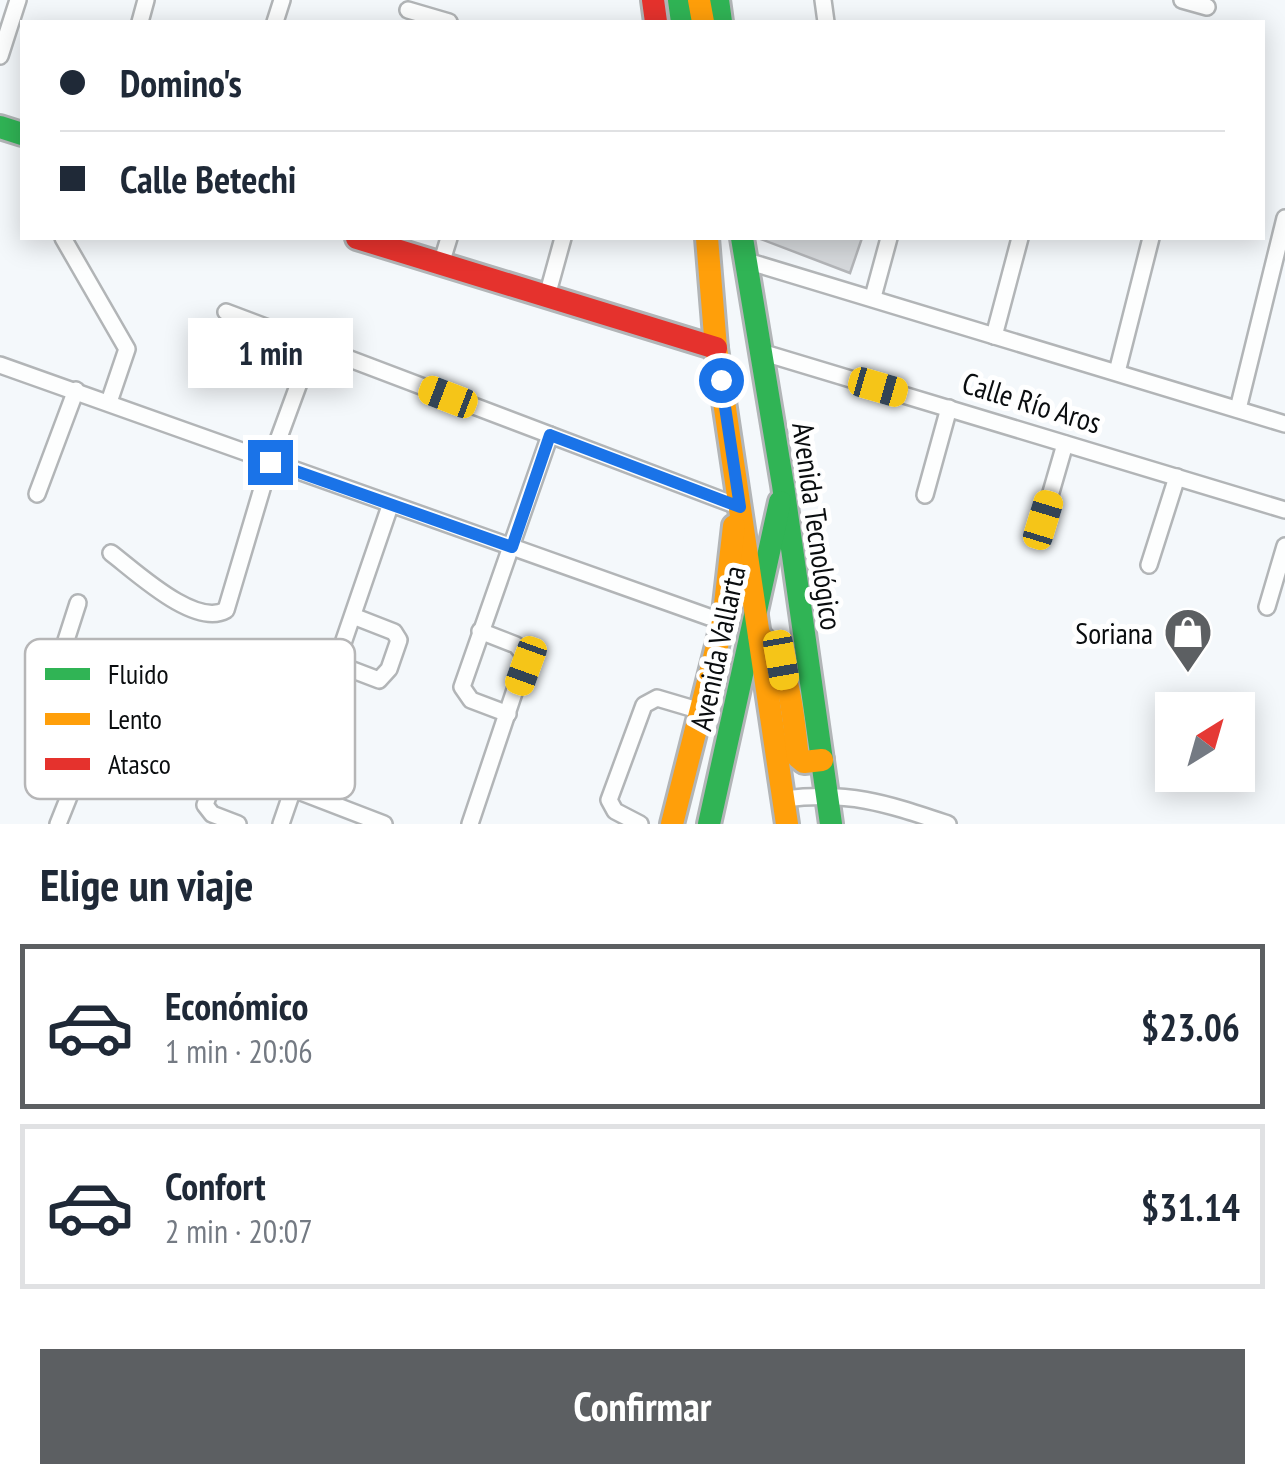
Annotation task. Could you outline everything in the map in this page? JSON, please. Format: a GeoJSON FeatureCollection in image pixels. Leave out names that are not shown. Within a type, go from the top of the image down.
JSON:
{"type":"FeatureCollection","features":[{"type":"Feature","properties":{"kind":"main road"},"geometry":{"type":"LineString","coordinates":[[364,240],[716,348]]}},
{"type":"Feature","properties":{"kind":"main road"},"geometry":{"type":"LineString","coordinates":[[707,240],[716,348],[788,824]]}},
{"type":"Feature","properties":{"kind":"main road","name":"Avenida Tecnológico"},"geometry":{"type":"LineString","coordinates":[[745,249],[831,824]]}},
{"type":"Feature","properties":{"kind":"main road","name":"Avenida Vallarta"},"geometry":{"type":"LineString","coordinates":[[708,824],[758,624],[783,486]]}},
{"type":"Feature","properties":{"kind":"main road","name":"Avenida Vallarta"},"geometry":{"type":"LineString","coordinates":[[672,824],[723,622],[733,530],[740,507]]}},
{"type":"Feature","properties":{"kind":"main road"},"geometry":{"type":"LineString","coordinates":[[758,624],[781,660],[798,757],[804,762],[822,760]]}},
{"type":"Feature","properties":{"kind":"street"},"geometry":{"type":"LineString","coordinates":[[0,56],[18,0]]}},
{"type":"Feature","properties":{"kind":"street"},"geometry":{"type":"LineString","coordinates":[[1182,0],[1206,10]]}},
{"type":"Feature","properties":{"kind":"street"},"geometry":{"type":"LineString","coordinates":[[408,11],[442,20]]}},
{"type":"Feature","properties":{"kind":"street"},"geometry":{"type":"LineString","coordinates":[[1238,410],[1285,218]]}},
{"type":"Feature","properties":{"kind":"street"},"geometry":{"type":"LineString","coordinates":[[65,240],[127,349],[109,402]]}},
{"type":"Feature","properties":{"kind":"street"},"geometry":{"type":"LineString","coordinates":[[442,264],[448,240]]}},
{"type":"Feature","properties":{"kind":"street"},"geometry":{"type":"LineString","coordinates":[[547,296],[563,240]]}},
{"type":"Feature","properties":{"kind":"street"},"geometry":{"type":"LineString","coordinates":[[873,297],[888,240]]}},
{"type":"Feature","properties":{"kind":"street"},"geometry":{"type":"LineString","coordinates":[[994,336],[1019,240]]}},
{"type":"Feature","properties":{"kind":"street"},"geometry":{"type":"LineString","coordinates":[[1117,372],[1150,240]]}},
{"type":"Feature","properties":{"kind":"street"},"geometry":{"type":"LineString","coordinates":[[745,249],[873,297],[1285,424]]}},
{"type":"Feature","properties":{"kind":"street"},"geometry":{"type":"LineString","coordinates":[[226,312],[740,507]]}},
{"type":"Feature","properties":{"kind":"street"},"geometry":{"type":"LineString","coordinates":[[111,553],[180,604],[200,613],[223,612],[270,462],[314,345]]}},
{"type":"Feature","properties":{"kind":"street","name":"Calle Río Aros"},"geometry":{"type":"LineString","coordinates":[[761,352],[1285,510]]}},
{"type":"Feature","properties":{"kind":"street"},"geometry":{"type":"LineString","coordinates":[[0,365],[723,622]]}},
{"type":"Feature","properties":{"kind":"street"},"geometry":{"type":"LineString","coordinates":[[37,494],[76,390]]}},
{"type":"Feature","properties":{"kind":"street"},"geometry":{"type":"LineString","coordinates":[[925,495],[949,408]]}},
{"type":"Feature","properties":{"kind":"street"},"geometry":{"type":"LineString","coordinates":[[508,714],[471,700],[462,692],[550,435]]}},
{"type":"Feature","properties":{"kind":"street"},"geometry":{"type":"LineString","coordinates":[[1043,520],[1066,444]]}},
{"type":"Feature","properties":{"kind":"street"},"geometry":{"type":"LineString","coordinates":[[1149,565],[1178,477]]}},
{"type":"Feature","properties":{"kind":"street"},"geometry":{"type":"LineString","coordinates":[[345,639],[390,506]]}},
{"type":"Feature","properties":{"kind":"street"},"geometry":{"type":"LineString","coordinates":[[1267,606],[1285,546]]}},
{"type":"Feature","properties":{"kind":"street"},"geometry":{"type":"LineString","coordinates":[[67,639],[78,603]]}},
{"type":"Feature","properties":{"kind":"street"},"geometry":{"type":"LineString","coordinates":[[353,616],[394,632],[399,640],[388,669],[379,680],[355,671]]}},
{"type":"Feature","properties":{"kind":"street"},"geometry":{"type":"LineString","coordinates":[[470,824],[526,666],[525,652],[480,631]]}},
{"type":"Feature","properties":{"kind":"street"},"geometry":{"type":"LineString","coordinates":[[640,824],[614,812],[609,800],[644,705],[657,698],[700,712]]}},
{"type":"Feature","properties":{"kind":"street"},"geometry":{"type":"LineString","coordinates":[[784,800],[827,794],[859,797],[948,824]]}},
{"type":"Feature","properties":{"kind":"street"},"geometry":{"type":"LineString","coordinates":[[58,824],[68,799]]}},
{"type":"Feature","properties":{"kind":"street"},"geometry":{"type":"LineString","coordinates":[[207,799],[205,806],[212,814],[238,824]]}},
{"type":"Feature","properties":{"kind":"street"},"geometry":{"type":"LineString","coordinates":[[281,824],[290,799]]}},
{"type":"Feature","properties":{"kind":"street"},"geometry":{"type":"LineString","coordinates":[[319,799],[384,824]]}},
{"type":"Feature","properties":{"kind":"building"},"geometry":{"type":"Polygon","coordinates":[[[763,240],[861,240],[850,273],[763,240]]]}},
{"type":"Feature","properties":{"kind":"traffic: fast"},"geometry":{"type":"LineString","coordinates":[[679,0],[682,20]]}},
{"type":"Feature","properties":{"kind":"traffic: fast"},"geometry":{"type":"LineString","coordinates":[[718,0],[721,20]]}},
{"type":"Feature","properties":{"kind":"traffic: fast"},"geometry":{"type":"LineString","coordinates":[[0,127],[20,133]]}},
{"type":"Feature","properties":{"kind":"traffic: fast"},"geometry":{"type":"LineString","coordinates":[[742,240],[783,485],[831,824]]}},
{"type":"Feature","properties":{"kind":"traffic: fast"},"geometry":{"type":"LineString","coordinates":[[709,824],[780,502]]}},
{"type":"Feature","properties":{"kind":"traffic: slow"},"geometry":{"type":"LineString","coordinates":[[699,0],[703,20]]}},
{"type":"Feature","properties":{"kind":"traffic: slow"},"geometry":{"type":"LineString","coordinates":[[707,240],[716,348],[787,824]]}},
{"type":"Feature","properties":{"kind":"traffic: slow"},"geometry":{"type":"LineString","coordinates":[[672,824],[723,622],[734,526]]}},
{"type":"Feature","properties":{"kind":"traffic: slow"},"geometry":{"type":"LineString","coordinates":[[759,635],[785,676],[798,757],[804,762],[822,760]]}},
{"type":"Feature","properties":{"kind":"traffic: jam"},"geometry":{"type":"LineString","coordinates":[[653,0],[656,20]]}},
{"type":"Feature","properties":{"kind":"traffic: jam"},"geometry":{"type":"LineString","coordinates":[[364,240],[716,348]]}},
{"type":"Feature","properties":{"kind":"place","name":"Soriana"},"geometry":{"type":"Point","coordinates":[1188,674]}},
{"type":"Feature","properties":{"kind":"route"},"geometry":{"type":"LineString","coordinates":[[270,462],[512,547],[550,435],[740,507],[721,380]]}}]}
